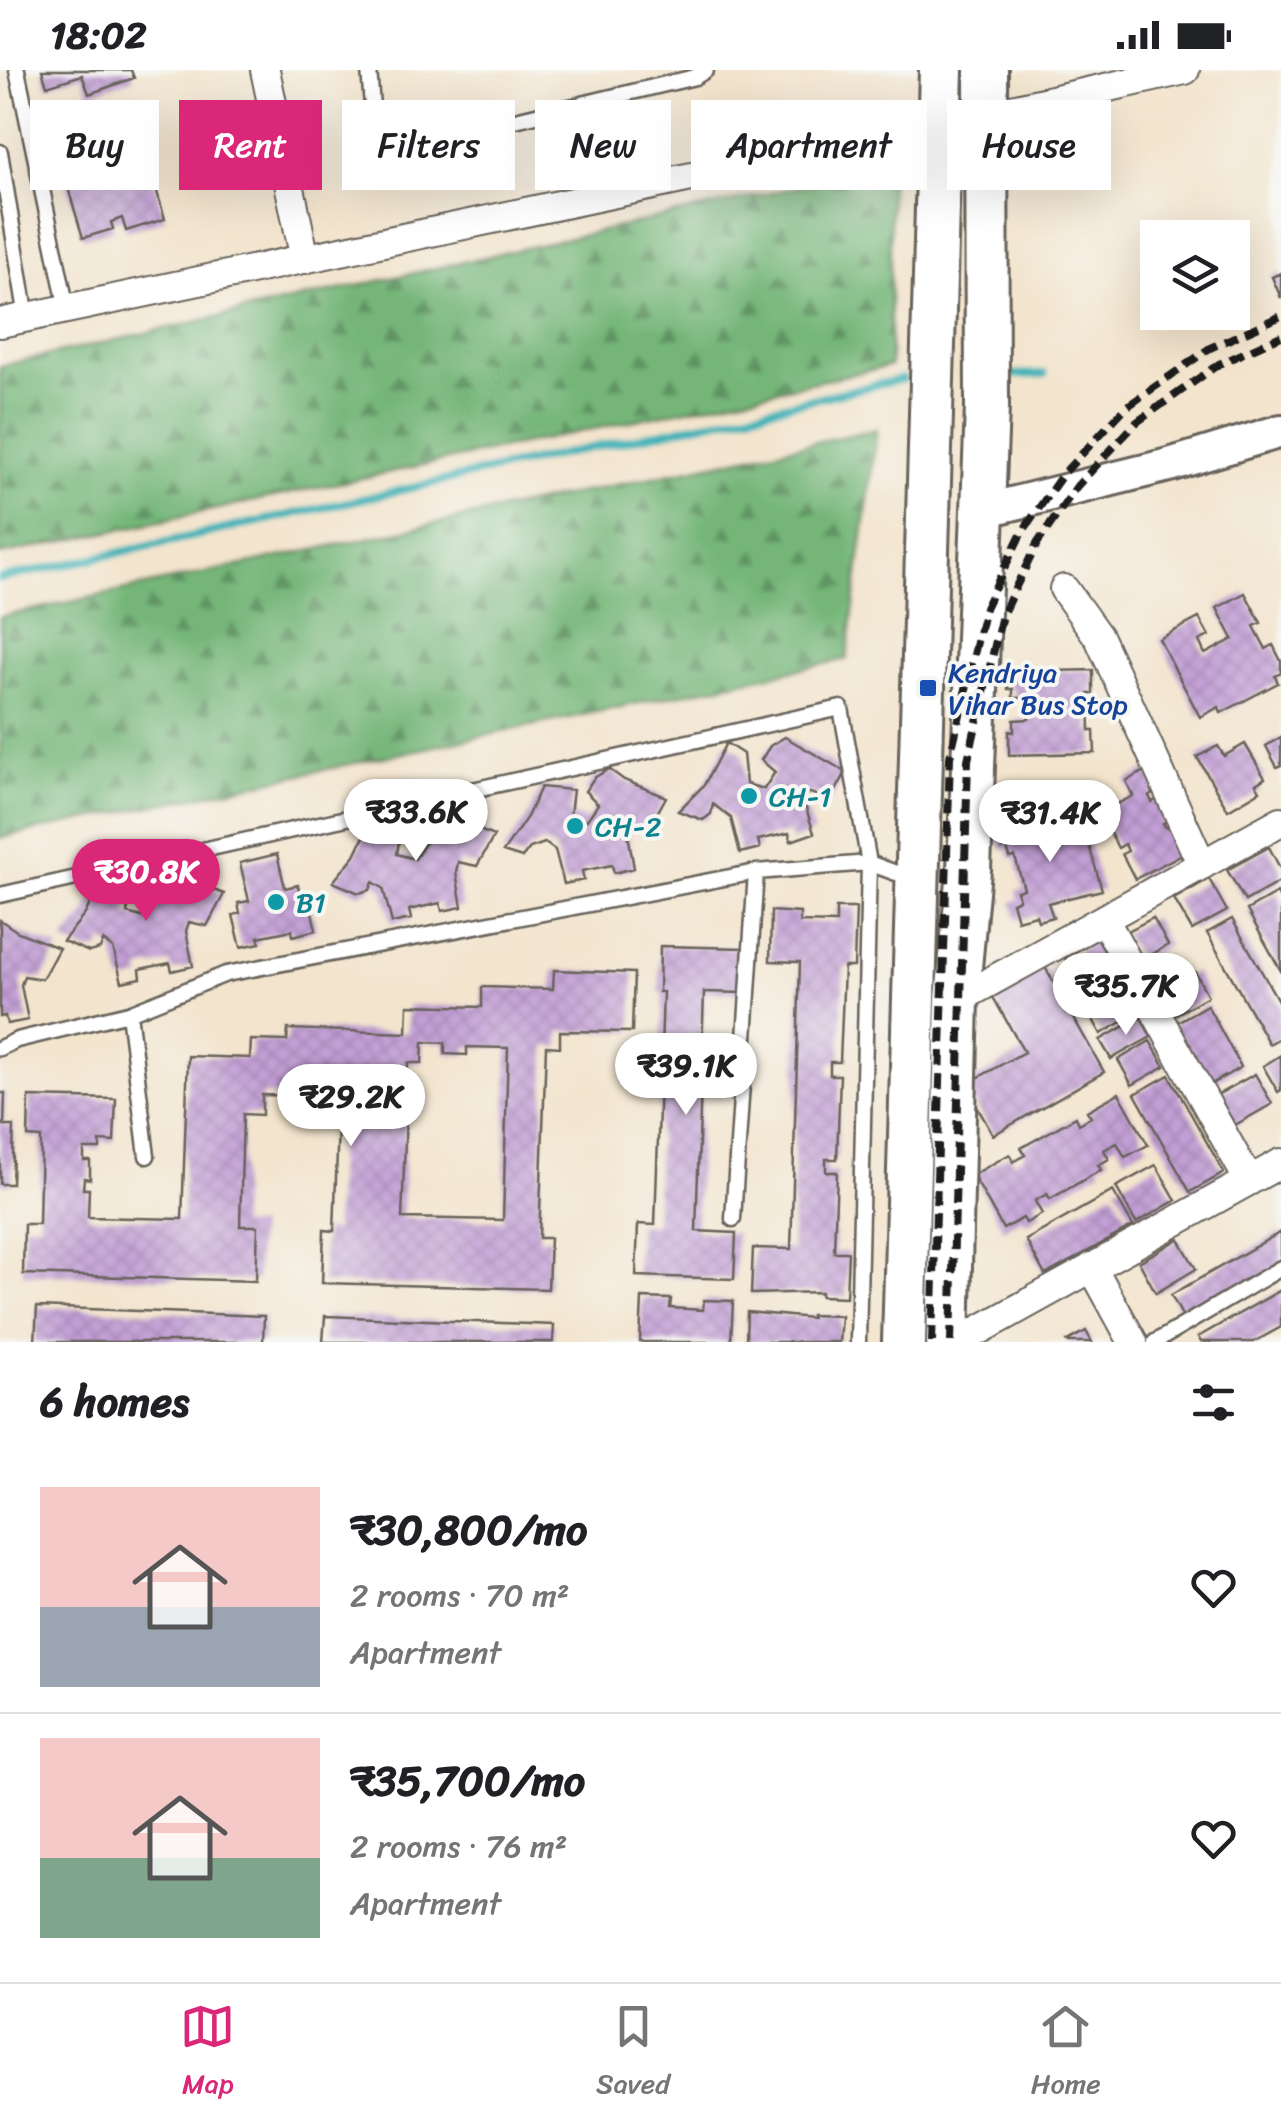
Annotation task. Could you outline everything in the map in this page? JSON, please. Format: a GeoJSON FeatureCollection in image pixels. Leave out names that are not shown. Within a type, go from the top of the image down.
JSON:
{"type":"FeatureCollection","features":[{"type":"Feature","properties":{"kind":"main road"},"geometry":{"type":"LineString","coordinates":[[904,1342],[941,70]]}},
{"type":"Feature","properties":{"kind":"main road"},"geometry":{"type":"LineString","coordinates":[[985,100],[986,70]]}},
{"type":"Feature","properties":{"kind":"main road"},"geometry":{"type":"LineString","coordinates":[[948,1342],[957,1000],[969,870],[987,407],[985,190]]}},
{"type":"Feature","properties":{"kind":"main road"},"geometry":{"type":"LineString","coordinates":[[932,405],[987,407]]}},
{"type":"Feature","properties":{"kind":"street"},"geometry":{"type":"LineString","coordinates":[[265,70],[305,259]]}},
{"type":"Feature","properties":{"kind":"street"},"geometry":{"type":"LineString","coordinates":[[1045,100],[1143,74],[1185,70]]}},
{"type":"Feature","properties":{"kind":"street"},"geometry":{"type":"LineString","coordinates":[[13,321],[947,124]]}},
{"type":"Feature","properties":{"kind":"street"},"geometry":{"type":"LineString","coordinates":[[983,511],[1169,465],[1281,431]]}},
{"type":"Feature","properties":{"kind":"street"},"geometry":{"type":"LineString","coordinates":[[1064,589],[1099,638],[1202,864]]}},
{"type":"Feature","properties":{"kind":"street"},"geometry":{"type":"LineString","coordinates":[[957,1000],[1281,821]]}},
{"type":"Feature","properties":{"kind":"street"},"geometry":{"type":"LineString","coordinates":[[918,870],[969,870]]}},
{"type":"Feature","properties":{"kind":"street"},"geometry":{"type":"LineString","coordinates":[[1104,919],[1249,1181]]}},
{"type":"Feature","properties":{"kind":"street"},"geometry":{"type":"LineString","coordinates":[[958,1342],[1281,1163]]}},
{"type":"Feature","properties":{"kind":"street"},"geometry":{"type":"LineString","coordinates":[[1092,1268],[1134,1342]]}},
{"type":"Feature","properties":{"kind":"lane"},"geometry":{"type":"LineString","coordinates":[[18,70],[67,309]]}},
{"type":"Feature","properties":{"kind":"lane"},"geometry":{"type":"LineString","coordinates":[[369,70],[373,118],[400,141],[419,142],[694,77],[706,70]]}},
{"type":"Feature","properties":{"kind":"lane"},"geometry":{"type":"LineString","coordinates":[[0,152],[13,321]]}},
{"type":"Feature","properties":{"kind":"lane"},"geometry":{"type":"LineString","coordinates":[[0,895],[840,708],[869,862],[858,1342]]}},
{"type":"Feature","properties":{"kind":"lane"},"geometry":{"type":"LineString","coordinates":[[0,1048],[17,1040],[129,1013],[226,974],[756,872],[869,862],[896,873],[918,870]]}},
{"type":"Feature","properties":{"kind":"lane"},"geometry":{"type":"LineString","coordinates":[[733,1219],[756,872]]}},
{"type":"Feature","properties":{"kind":"lane"},"geometry":{"type":"LineString","coordinates":[[129,1013],[148,1156]]}},
{"type":"Feature","properties":{"kind":"lane"},"geometry":{"type":"LineString","coordinates":[[1155,1342],[1281,1268]]}},
{"type":"Feature","properties":{"kind":"green space"},"geometry":{"type":"Polygon","coordinates":[[[783,190],[890,190],[890,366],[0,555],[0,366],[783,190]]]}},
{"type":"Feature","properties":{"kind":"green space"},"geometry":{"type":"Polygon","coordinates":[[[877,429],[847,659],[0,838],[0,617],[877,429]]]}},
{"type":"Feature","properties":{"kind":"building"},"geometry":{"type":"Polygon","coordinates":[[[42,70],[131,70],[134,78],[89,94],[82,75],[47,86],[42,70]]]}},
{"type":"Feature","properties":{"kind":"building"},"geometry":{"type":"Polygon","coordinates":[[[69,190],[156,190],[165,219],[126,231],[122,218],[111,222],[113,229],[83,238],[69,190]]]}},
{"type":"Feature","properties":{"kind":"building"},"geometry":{"type":"Polygon","coordinates":[[[1281,273],[1281,298],[1272,277],[1281,273]]]}},
{"type":"Feature","properties":{"kind":"building"},"geometry":{"type":"Polygon","coordinates":[[[1245,593],[1261,623],[1254,626],[1266,649],[1273,645],[1281,661],[1281,673],[1275,676],[1278,683],[1221,713],[1219,707],[1200,717],[1159,639],[1199,618],[1209,636],[1199,641],[1205,654],[1233,639],[1217,608],[1245,593]]]}},
{"type":"Feature","properties":{"kind":"building"},"geometry":{"type":"Polygon","coordinates":[[[1093,670],[1093,694],[1089,694],[1095,753],[1009,755],[1009,731],[1014,732],[1014,720],[1029,719],[1029,698],[1013,698],[1013,689],[1008,689],[1008,672],[1093,670]]]}},
{"type":"Feature","properties":{"kind":"building","name":"CH-1"},"geometry":{"type":"Polygon","coordinates":[[[785,737],[846,772],[831,800],[807,792],[804,802],[814,833],[791,841],[789,833],[758,840],[760,848],[740,853],[731,818],[713,804],[711,814],[703,820],[678,811],[704,785],[726,743],[743,754],[746,784],[764,789],[775,772],[761,760],[770,746],[785,737]]]}},
{"type":"Feature","properties":{"kind":"building"},"geometry":{"type":"Polygon","coordinates":[[[1281,737],[1281,765],[1277,767],[1266,746],[1281,737]]]}},
{"type":"Feature","properties":{"kind":"building"},"geometry":{"type":"Polygon","coordinates":[[[1245,744],[1265,778],[1256,784],[1260,791],[1228,810],[1197,757],[1218,746],[1224,756],[1245,744]]]}},
{"type":"Feature","properties":{"kind":"building","name":"CH-2"},"geometry":{"type":"Polygon","coordinates":[[[609,769],[624,780],[666,797],[649,828],[630,824],[634,868],[614,873],[612,865],[582,871],[584,880],[564,884],[555,850],[545,843],[530,848],[522,858],[503,852],[527,817],[541,787],[573,790],[570,815],[587,820],[598,804],[585,791],[594,778],[609,769]]]}},
{"type":"Feature","properties":{"kind":"building"},"geometry":{"type":"Polygon","coordinates":[[[1147,770],[1158,792],[1149,796],[1152,802],[1158,799],[1169,820],[1163,823],[1166,828],[1171,826],[1186,852],[1135,879],[1122,854],[1128,851],[1125,844],[1118,848],[1107,827],[1113,824],[1110,819],[1106,821],[1094,798],[1107,791],[1115,805],[1133,796],[1126,781],[1147,770]]]}},
{"type":"Feature","properties":{"kind":"building"},"geometry":{"type":"Polygon","coordinates":[[[436,808],[494,836],[477,866],[458,862],[462,907],[442,911],[440,903],[409,910],[411,919],[392,923],[383,888],[373,882],[370,890],[359,893],[333,882],[355,855],[369,826],[401,829],[397,854],[415,859],[426,842],[412,830],[421,816],[436,808]]]}},
{"type":"Feature","properties":{"kind":"building"},"geometry":{"type":"Polygon","coordinates":[[[1081,818],[1102,890],[1048,903],[1053,917],[1038,921],[1036,915],[1017,920],[1012,902],[1019,899],[1017,891],[1024,889],[1015,857],[1010,858],[1007,848],[1002,849],[997,832],[1040,819],[1043,830],[1081,818]]]}},
{"type":"Feature","properties":{"kind":"building"},"geometry":{"type":"Polygon","coordinates":[[[1269,847],[1281,870],[1281,881],[1245,901],[1227,870],[1269,847]]]}},
{"type":"Feature","properties":{"kind":"building","name":"B1"},"geometry":{"type":"Polygon","coordinates":[[[277,854],[285,888],[298,885],[300,896],[308,894],[316,930],[293,936],[292,930],[258,937],[260,943],[241,947],[233,915],[240,913],[238,903],[249,901],[240,863],[277,854]]]}},
{"type":"Feature","properties":{"kind":"building"},"geometry":{"type":"Polygon","coordinates":[[[166,867],[182,878],[224,894],[207,926],[189,922],[186,931],[193,966],[172,971],[170,963],[140,969],[141,978],[122,982],[113,948],[103,941],[100,949],[89,952],[63,941],[85,914],[99,885],[131,888],[127,913],[145,918],[156,902],[142,889],[166,867]]]}},
{"type":"Feature","properties":{"kind":"building"},"geometry":{"type":"Polygon","coordinates":[[[1209,879],[1227,911],[1192,930],[1174,899],[1209,879]]]}},
{"type":"Feature","properties":{"kind":"building"},"geometry":{"type":"Polygon","coordinates":[[[1277,893],[1281,901],[1281,971],[1247,910],[1277,893]]]}},
{"type":"Feature","properties":{"kind":"building"},"geometry":{"type":"Polygon","coordinates":[[[836,908],[856,908],[854,967],[844,967],[840,1062],[830,1062],[830,1075],[840,1075],[837,1159],[826,1159],[826,1172],[837,1172],[834,1252],[848,1252],[846,1297],[821,1296],[821,1292],[751,1294],[753,1248],[791,1249],[800,962],[770,961],[771,911],[800,913],[800,922],[836,923],[836,908]]]}},
{"type":"Feature","properties":{"kind":"building"},"geometry":{"type":"Polygon","coordinates":[[[1153,918],[1168,945],[1139,961],[1124,933],[1153,918]]]}},
{"type":"Feature","properties":{"kind":"building"},"geometry":{"type":"Polygon","coordinates":[[[1232,919],[1281,1006],[1281,1037],[1269,1044],[1207,933],[1232,919]]]}},
{"type":"Feature","properties":{"kind":"building"},"geometry":{"type":"Polygon","coordinates":[[[0,920],[18,932],[59,948],[42,979],[24,976],[21,985],[28,1020],[7,1024],[5,1016],[0,1017],[0,920]]]}},
{"type":"Feature","properties":{"kind":"building"},"geometry":{"type":"Polygon","coordinates":[[[1098,939],[1109,960],[1076,978],[1065,958],[1098,939]]]}},
{"type":"Feature","properties":{"kind":"building"},"geometry":{"type":"Polygon","coordinates":[[[660,946],[745,948],[744,993],[704,992],[696,1231],[736,1233],[734,1279],[636,1276],[638,1224],[655,1225],[663,992],[659,992],[660,946]]]}},
{"type":"Feature","properties":{"kind":"building"},"geometry":{"type":"Polygon","coordinates":[[[1112,966],[1138,1013],[1101,1034],[1075,987],[1112,966]]]}},
{"type":"Feature","properties":{"kind":"building"},"geometry":{"type":"Polygon","coordinates":[[[1045,967],[1104,1072],[993,1135],[965,1085],[1024,1052],[993,997],[1045,967]]]}},
{"type":"Feature","properties":{"kind":"building"},"geometry":{"type":"Polygon","coordinates":[[[554,970],[634,973],[632,1032],[560,1031],[560,1047],[546,1046],[539,1238],[550,1238],[548,1289],[322,1283],[324,1230],[334,1231],[339,1098],[343,1098],[344,1078],[334,1078],[334,1084],[303,1083],[302,1096],[262,1095],[262,1115],[243,1114],[240,1226],[258,1226],[256,1281],[23,1274],[24,1224],[39,1224],[41,1138],[28,1137],[29,1097],[116,1099],[114,1142],[100,1141],[100,1149],[84,1149],[84,1161],[90,1161],[90,1179],[84,1178],[83,1189],[89,1189],[88,1217],[182,1219],[188,1056],[250,1058],[251,1040],[287,1041],[288,1029],[407,1033],[408,1005],[482,1007],[482,987],[553,989],[554,970]],[[423,1042],[422,1063],[408,1063],[402,1218],[503,1220],[508,1048],[467,1047],[467,1055],[445,1054],[445,1043],[423,1042]]]}},
{"type":"Feature","properties":{"kind":"building"},"geometry":{"type":"Polygon","coordinates":[[[1195,972],[1208,996],[1168,1019],[1154,995],[1195,972]]]}},
{"type":"Feature","properties":{"kind":"building"},"geometry":{"type":"Polygon","coordinates":[[[1207,1005],[1241,1067],[1206,1087],[1172,1025],[1207,1005]]]}},
{"type":"Feature","properties":{"kind":"building"},"geometry":{"type":"Polygon","coordinates":[[[1141,1017],[1151,1037],[1111,1059],[1100,1040],[1141,1017]]]}},
{"type":"Feature","properties":{"kind":"building"},"geometry":{"type":"Polygon","coordinates":[[[1150,1041],[1165,1066],[1132,1085],[1118,1060],[1150,1041]]]}},
{"type":"Feature","properties":{"kind":"building"},"geometry":{"type":"Polygon","coordinates":[[[1281,1055],[1281,1090],[1278,1092],[1263,1066],[1281,1055]]]}},
{"type":"Feature","properties":{"kind":"building"},"geometry":{"type":"Polygon","coordinates":[[[1255,1074],[1272,1104],[1235,1125],[1217,1095],[1255,1074]]]}},
{"type":"Feature","properties":{"kind":"building"},"geometry":{"type":"Polygon","coordinates":[[[1169,1075],[1224,1173],[1190,1192],[1135,1094],[1169,1075]]]}},
{"type":"Feature","properties":{"kind":"building"},"geometry":{"type":"Polygon","coordinates":[[[0,1093],[5,1093],[4,1126],[14,1126],[12,1184],[0,1184],[0,1093]]]}},
{"type":"Feature","properties":{"kind":"building"},"geometry":{"type":"Polygon","coordinates":[[[1119,1093],[1148,1145],[1125,1157],[1117,1143],[1104,1150],[1109,1159],[1098,1165],[1101,1170],[1050,1199],[1047,1194],[1035,1201],[1042,1214],[1026,1223],[1023,1218],[1003,1229],[973,1175],[1010,1154],[1013,1162],[1025,1155],[1021,1148],[1076,1117],[1079,1124],[1091,1117],[1087,1111],[1119,1093]]]}},
{"type":"Feature","properties":{"kind":"building"},"geometry":{"type":"Polygon","coordinates":[[[1156,1165],[1176,1200],[1136,1223],[1116,1187],[1156,1165]]]}},
{"type":"Feature","properties":{"kind":"building"},"geometry":{"type":"Polygon","coordinates":[[[1113,1191],[1133,1226],[1045,1275],[1026,1240],[1113,1191]]]}},
{"type":"Feature","properties":{"kind":"building"},"geometry":{"type":"Polygon","coordinates":[[[1281,1232],[1281,1266],[1185,1321],[1171,1295],[1281,1232]]]}},
{"type":"Feature","properties":{"kind":"building"},"geometry":{"type":"Polygon","coordinates":[[[1179,1239],[1196,1269],[1156,1293],[1139,1262],[1179,1239]]]}},
{"type":"Feature","properties":{"kind":"building"},"geometry":{"type":"Polygon","coordinates":[[[1281,1290],[1281,1327],[1254,1342],[1201,1342],[1198,1337],[1281,1290]]]}},
{"type":"Feature","properties":{"kind":"building"},"geometry":{"type":"Polygon","coordinates":[[[642,1298],[671,1299],[670,1308],[703,1310],[704,1300],[733,1301],[731,1342],[640,1342],[642,1298]]]}},
{"type":"Feature","properties":{"kind":"building"},"geometry":{"type":"Polygon","coordinates":[[[37,1307],[264,1316],[263,1342],[35,1342],[37,1307]]]}},
{"type":"Feature","properties":{"kind":"building"},"geometry":{"type":"Polygon","coordinates":[[[747,1312],[811,1318],[841,1316],[839,1342],[746,1342],[747,1312]]]}},
{"type":"Feature","properties":{"kind":"building"},"geometry":{"type":"Polygon","coordinates":[[[325,1316],[554,1325],[553,1342],[323,1342],[325,1316]]]}},
{"type":"Feature","properties":{"kind":"building"},"geometry":{"type":"Polygon","coordinates":[[[1086,1331],[1092,1342],[1066,1342],[1086,1331]]]}},
{"type":"Feature","properties":{"kind":"waterway"},"geometry":{"type":"LineString","coordinates":[[1010,375],[1044,374]]}},
{"type":"Feature","properties":{"kind":"waterway"},"geometry":{"type":"LineString","coordinates":[[0,579],[903,379]]}},
{"type":"Feature","properties":{"kind":"railway"},"geometry":{"type":"LineString","coordinates":[[932,1342],[950,757],[985,608],[1021,534],[1062,475],[1125,408],[1210,348],[1281,316]]}},
{"type":"Feature","properties":{"kind":"railway"},"geometry":{"type":"LineString","coordinates":[[951,1342],[968,760],[1002,615],[1037,544],[1077,486],[1137,422],[1219,364],[1281,336]]}},
{"type":"Feature","properties":{"kind":"place","name":"Kendriya Vihar Bus Stop"},"geometry":{"type":"Point","coordinates":[928,688]}},
{"type":"Feature","properties":{"kind":"place","name":"CH-1"},"geometry":{"type":"Point","coordinates":[749,796]}},
{"type":"Feature","properties":{"kind":"place","name":"CH-2"},"geometry":{"type":"Point","coordinates":[575,826]}},
{"type":"Feature","properties":{"kind":"place","name":"B1"},"geometry":{"type":"Point","coordinates":[276,902]}}]}
